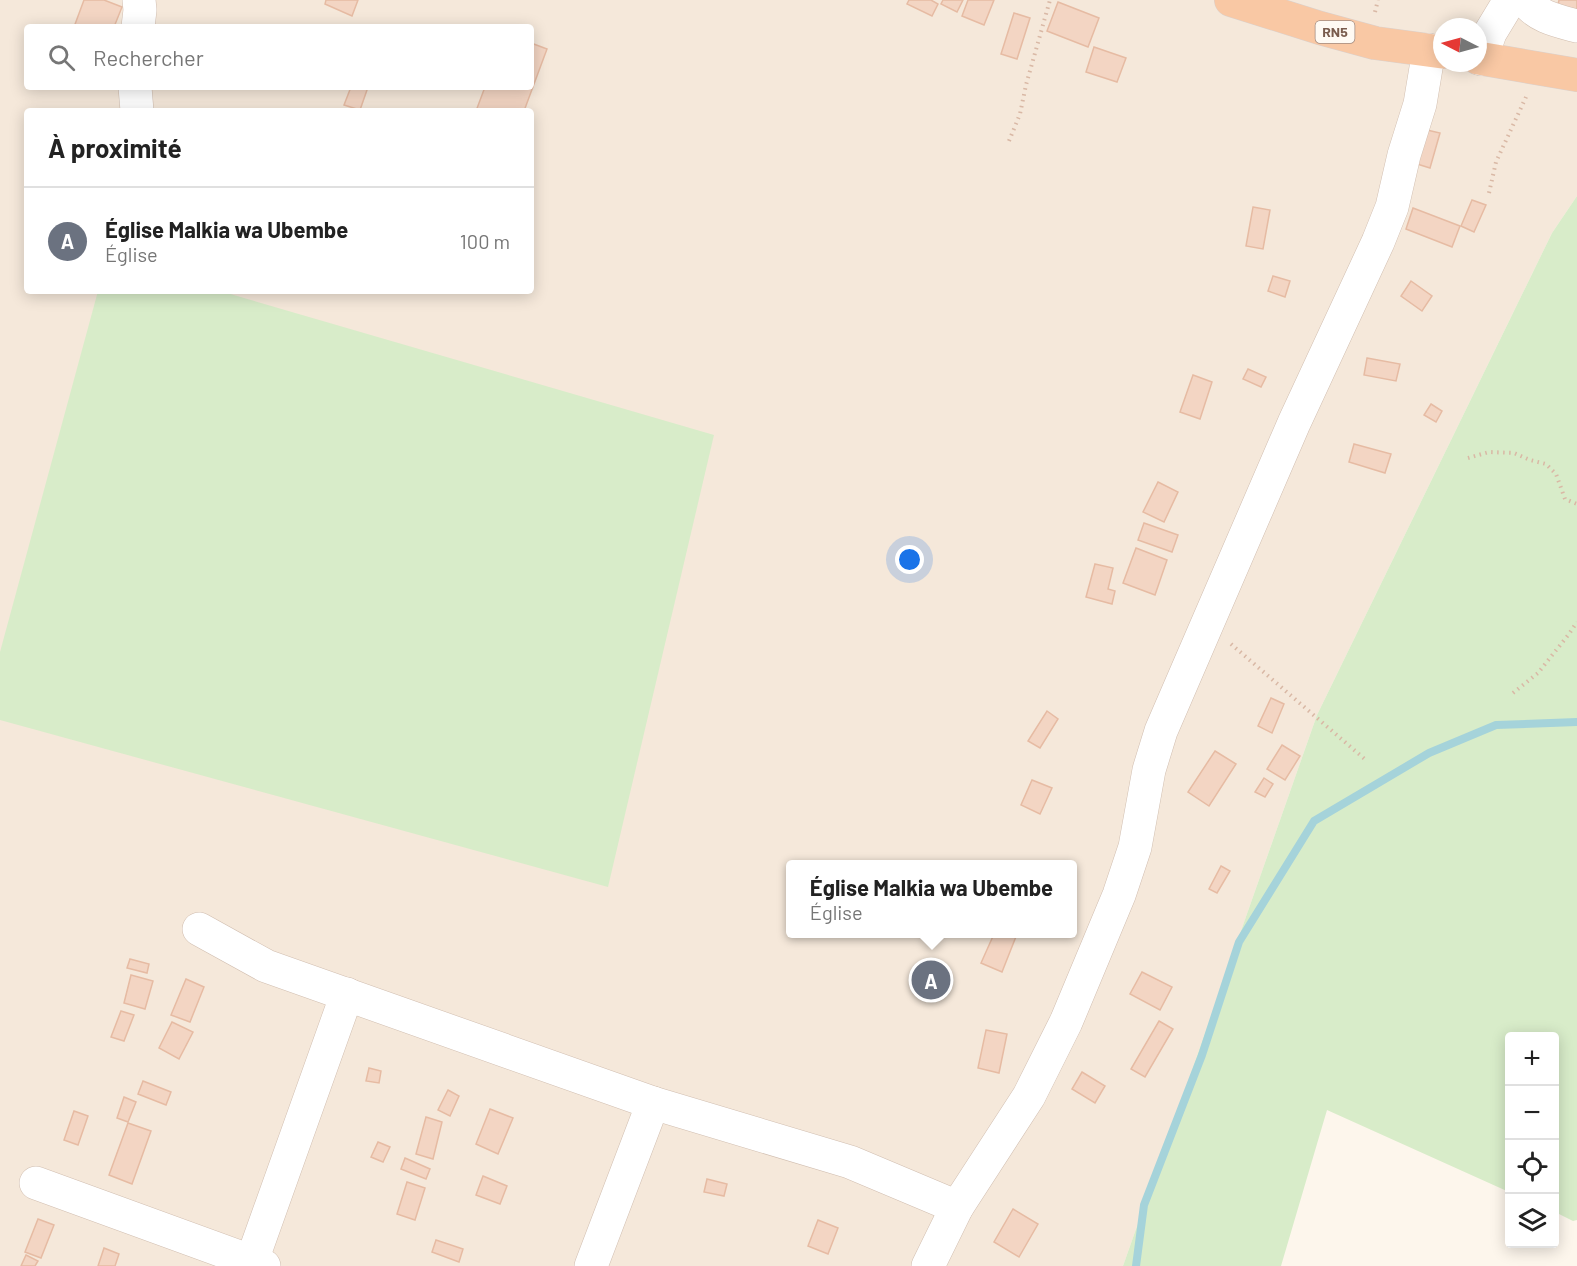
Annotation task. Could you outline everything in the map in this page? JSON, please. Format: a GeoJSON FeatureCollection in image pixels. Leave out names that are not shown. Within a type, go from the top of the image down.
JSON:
{"type":"FeatureCollection","features":[{"type":"Feature","properties":{"kind":"highway","name":"RN5"},"geometry":{"type":"LineString","coordinates":[[1231,0],[1364,40],[1433,51]]}},
{"type":"Feature","properties":{"kind":"highway"},"geometry":{"type":"LineString","coordinates":[[1487,60],[1577,75]]}},
{"type":"Feature","properties":{"kind":"street"},"geometry":{"type":"LineString","coordinates":[[138,24],[139,0]]}},
{"type":"Feature","properties":{"kind":"street"},"geometry":{"type":"LineString","coordinates":[[1487,40],[1510,0]]}},
{"type":"Feature","properties":{"kind":"street"},"geometry":{"type":"LineString","coordinates":[[1525,0],[1544,17],[1577,26]]}},
{"type":"Feature","properties":{"kind":"street"},"geometry":{"type":"LineString","coordinates":[[928,1266],[957,1207],[1029,1096],[1066,1022],[1119,895],[1135,847],[1149,770],[1161,731],[1290,434],[1378,242],[1392,207],[1404,155],[1433,61]]}},
{"type":"Feature","properties":{"kind":"street"},"geometry":{"type":"LineString","coordinates":[[135,90],[137,108]]}},
{"type":"Feature","properties":{"kind":"street"},"geometry":{"type":"LineString","coordinates":[[199,929],[266,966],[653,1102],[850,1162],[957,1207]]}},
{"type":"Feature","properties":{"kind":"street"},"geometry":{"type":"LineString","coordinates":[[36,1183],[255,1265],[347,994]]}},
{"type":"Feature","properties":{"kind":"street"},"geometry":{"type":"LineString","coordinates":[[591,1266],[653,1102]]}},
{"type":"Feature","properties":{"kind":"path"},"geometry":{"type":"LineString","coordinates":[[1009,141],[1020,114],[1050,0]]}},
{"type":"Feature","properties":{"kind":"path"},"geometry":{"type":"LineString","coordinates":[[1489,193],[1496,162],[1530,89],[1536,68]]}},
{"type":"Feature","properties":{"kind":"path"},"geometry":{"type":"LineString","coordinates":[[1468,458],[1488,452],[1514,453],[1546,464],[1556,474],[1565,499],[1577,504]]}},
{"type":"Feature","properties":{"kind":"path"},"geometry":{"type":"LineString","coordinates":[[1513,693],[1538,673],[1577,622]]}},
{"type":"Feature","properties":{"kind":"path"},"geometry":{"type":"LineString","coordinates":[[1208,624],[1367,761]]}},
{"type":"Feature","properties":{"kind":"shaded area"},"geometry":{"type":"Polygon","coordinates":[[[0,0],[1577,0],[1577,196],[1552,233],[1317,715],[1123,1266],[0,1266],[0,0]]]}},
{"type":"Feature","properties":{"kind":"green space"},"geometry":{"type":"Polygon","coordinates":[[[1577,196],[1577,1220],[1573,1221],[1559,1214],[1559,1032],[1505,1032],[1505,1190],[1327,1110],[1281,1266],[1123,1266],[1317,715],[1552,233],[1577,196]]]}},
{"type":"Feature","properties":{"kind":"green space"},"geometry":{"type":"Polygon","coordinates":[[[97,294],[230,294],[714,435],[608,887],[0,720],[0,652],[97,294]]]}},
{"type":"Feature","properties":{"kind":"building"},"geometry":{"type":"Polygon","coordinates":[[[84,0],[104,0],[122,7],[115,24],[75,24],[84,0]]]}},
{"type":"Feature","properties":{"kind":"building"},"geometry":{"type":"Polygon","coordinates":[[[326,0],[358,0],[352,16],[325,4],[326,0]]]}},
{"type":"Feature","properties":{"kind":"building"},"geometry":{"type":"Polygon","coordinates":[[[909,0],[931,0],[938,4],[932,16],[907,4],[909,0]]]}},
{"type":"Feature","properties":{"kind":"building"},"geometry":{"type":"Polygon","coordinates":[[[943,0],[963,0],[957,12],[941,4],[943,0]]]}},
{"type":"Feature","properties":{"kind":"building"},"geometry":{"type":"Polygon","coordinates":[[[968,0],[994,0],[984,25],[962,16],[968,0]]]}},
{"type":"Feature","properties":{"kind":"building"},"geometry":{"type":"Polygon","coordinates":[[[1559,0],[1577,0],[1577,10],[1556,14],[1559,0]]]}},
{"type":"Feature","properties":{"kind":"building"},"geometry":{"type":"Polygon","coordinates":[[[1058,2],[1099,18],[1088,47],[1047,31],[1058,2]]]}},
{"type":"Feature","properties":{"kind":"building"},"geometry":{"type":"Polygon","coordinates":[[[1014,13],[1030,18],[1017,59],[1001,54],[1014,13]]]}},
{"type":"Feature","properties":{"kind":"building"},"geometry":{"type":"Polygon","coordinates":[[[534,44],[547,49],[534,84],[534,44]]]}},
{"type":"Feature","properties":{"kind":"building"},"geometry":{"type":"Polygon","coordinates":[[[1094,47],[1126,58],[1117,82],[1086,72],[1094,47]]]}},
{"type":"Feature","properties":{"kind":"building"},"geometry":{"type":"Polygon","coordinates":[[[350,90],[367,90],[361,108],[344,105],[350,90]]]}},
{"type":"Feature","properties":{"kind":"building"},"geometry":{"type":"Polygon","coordinates":[[[484,90],[532,90],[525,108],[477,108],[484,90]]]}},
{"type":"Feature","properties":{"kind":"building"},"geometry":{"type":"Polygon","coordinates":[[[1427,130],[1440,133],[1430,168],[1417,164],[1427,130]]]}},
{"type":"Feature","properties":{"kind":"building"},"geometry":{"type":"Polygon","coordinates":[[[1472,200],[1486,205],[1474,232],[1461,226],[1472,200]]]}},
{"type":"Feature","properties":{"kind":"building"},"geometry":{"type":"Polygon","coordinates":[[[1253,207],[1270,210],[1263,249],[1246,246],[1253,207]]]}},
{"type":"Feature","properties":{"kind":"building"},"geometry":{"type":"Polygon","coordinates":[[[1413,208],[1460,226],[1452,247],[1406,229],[1413,208]]]}},
{"type":"Feature","properties":{"kind":"building"},"geometry":{"type":"Polygon","coordinates":[[[1273,276],[1290,281],[1285,297],[1268,291],[1273,276]]]}},
{"type":"Feature","properties":{"kind":"building"},"geometry":{"type":"Polygon","coordinates":[[[1411,281],[1432,296],[1422,311],[1401,296],[1411,281]]]}},
{"type":"Feature","properties":{"kind":"building"},"geometry":{"type":"Polygon","coordinates":[[[1367,358],[1400,364],[1396,381],[1364,375],[1367,358]]]}},
{"type":"Feature","properties":{"kind":"building"},"geometry":{"type":"Polygon","coordinates":[[[1248,369],[1266,377],[1261,387],[1243,379],[1248,369]]]}},
{"type":"Feature","properties":{"kind":"building"},"geometry":{"type":"Polygon","coordinates":[[[1193,375],[1212,382],[1200,419],[1180,412],[1193,375]]]}},
{"type":"Feature","properties":{"kind":"building"},"geometry":{"type":"Polygon","coordinates":[[[1431,404],[1442,411],[1436,422],[1424,415],[1431,404]]]}},
{"type":"Feature","properties":{"kind":"building"},"geometry":{"type":"Polygon","coordinates":[[[1354,444],[1391,454],[1385,473],[1349,462],[1354,444]]]}},
{"type":"Feature","properties":{"kind":"building"},"geometry":{"type":"Polygon","coordinates":[[[1158,482],[1178,492],[1164,522],[1143,512],[1158,482]]]}},
{"type":"Feature","properties":{"kind":"building"},"geometry":{"type":"Polygon","coordinates":[[[1144,523],[1178,535],[1172,552],[1138,540],[1144,523]]]}},
{"type":"Feature","properties":{"kind":"building"},"geometry":{"type":"Polygon","coordinates":[[[1136,548],[1167,560],[1155,595],[1123,583],[1136,548]]]}},
{"type":"Feature","properties":{"kind":"building"},"geometry":{"type":"Polygon","coordinates":[[[1095,564],[1113,568],[1108,589],[1115,591],[1112,604],[1086,597],[1095,564]]]}},
{"type":"Feature","properties":{"kind":"building"},"geometry":{"type":"Polygon","coordinates":[[[1271,698],[1284,704],[1272,733],[1258,726],[1271,698]]]}},
{"type":"Feature","properties":{"kind":"building"},"geometry":{"type":"Polygon","coordinates":[[[1047,711],[1058,719],[1040,748],[1028,741],[1047,711]]]}},
{"type":"Feature","properties":{"kind":"building"},"geometry":{"type":"Polygon","coordinates":[[[1282,745],[1300,756],[1285,780],[1267,769],[1282,745]]]}},
{"type":"Feature","properties":{"kind":"building"},"geometry":{"type":"Polygon","coordinates":[[[1215,751],[1236,764],[1209,806],[1188,792],[1215,751]]]}},
{"type":"Feature","properties":{"kind":"building"},"geometry":{"type":"Polygon","coordinates":[[[1264,778],[1273,784],[1265,797],[1255,792],[1264,778]]]}},
{"type":"Feature","properties":{"kind":"building"},"geometry":{"type":"Polygon","coordinates":[[[1032,780],[1052,788],[1040,814],[1021,805],[1032,780]]]}},
{"type":"Feature","properties":{"kind":"building"},"geometry":{"type":"Polygon","coordinates":[[[1221,866],[1230,871],[1217,893],[1209,889],[1221,866]]]}},
{"type":"Feature","properties":{"kind":"building"},"geometry":{"type":"Polygon","coordinates":[[[992,938],[1015,938],[1002,972],[981,963],[992,938]]]}},
{"type":"Feature","properties":{"kind":"building"},"geometry":{"type":"Polygon","coordinates":[[[130,959],[149,964],[147,973],[127,968],[130,959]]]}},
{"type":"Feature","properties":{"kind":"building"},"geometry":{"type":"Polygon","coordinates":[[[1142,972],[1172,987],[1160,1010],[1130,994],[1142,972]]]}},
{"type":"Feature","properties":{"kind":"building"},"geometry":{"type":"Polygon","coordinates":[[[131,975],[153,981],[145,1009],[124,1003],[131,975]]]}},
{"type":"Feature","properties":{"kind":"building"},"geometry":{"type":"Polygon","coordinates":[[[186,979],[204,987],[190,1022],[171,1015],[186,979]]]}},
{"type":"Feature","properties":{"kind":"building"},"geometry":{"type":"Polygon","coordinates":[[[121,1011],[134,1015],[124,1041],[111,1037],[121,1011]]]}},
{"type":"Feature","properties":{"kind":"building"},"geometry":{"type":"Polygon","coordinates":[[[1159,1021],[1173,1029],[1145,1077],[1131,1069],[1159,1021]]]}},
{"type":"Feature","properties":{"kind":"building"},"geometry":{"type":"Polygon","coordinates":[[[172,1022],[193,1032],[179,1059],[159,1048],[172,1022]]]}},
{"type":"Feature","properties":{"kind":"building"},"geometry":{"type":"Polygon","coordinates":[[[986,1030],[1007,1034],[999,1073],[978,1068],[986,1030]]]}},
{"type":"Feature","properties":{"kind":"building"},"geometry":{"type":"Polygon","coordinates":[[[369,1068],[381,1071],[379,1083],[366,1081],[369,1068]]]}},
{"type":"Feature","properties":{"kind":"building"},"geometry":{"type":"Polygon","coordinates":[[[1082,1072],[1105,1086],[1095,1103],[1072,1089],[1082,1072]]]}},
{"type":"Feature","properties":{"kind":"building"},"geometry":{"type":"Polygon","coordinates":[[[143,1081],[171,1092],[166,1105],[138,1094],[143,1081]]]}},
{"type":"Feature","properties":{"kind":"building"},"geometry":{"type":"Polygon","coordinates":[[[448,1090],[459,1096],[450,1116],[438,1110],[448,1090]]]}},
{"type":"Feature","properties":{"kind":"building"},"geometry":{"type":"Polygon","coordinates":[[[124,1097],[136,1102],[128,1122],[117,1118],[124,1097]]]}},
{"type":"Feature","properties":{"kind":"building"},"geometry":{"type":"Polygon","coordinates":[[[490,1109],[513,1118],[498,1154],[476,1144],[490,1109]]]}},
{"type":"Feature","properties":{"kind":"building"},"geometry":{"type":"Polygon","coordinates":[[[74,1111],[88,1116],[78,1145],[64,1140],[74,1111]]]}},
{"type":"Feature","properties":{"kind":"building"},"geometry":{"type":"Polygon","coordinates":[[[426,1117],[442,1122],[433,1159],[416,1154],[426,1117]]]}},
{"type":"Feature","properties":{"kind":"building"},"geometry":{"type":"Polygon","coordinates":[[[128,1123],[151,1131],[132,1184],[109,1175],[128,1123]]]}},
{"type":"Feature","properties":{"kind":"building"},"geometry":{"type":"Polygon","coordinates":[[[378,1142],[390,1147],[383,1162],[371,1157],[378,1142]]]}},
{"type":"Feature","properties":{"kind":"building"},"geometry":{"type":"Polygon","coordinates":[[[405,1158],[430,1169],[426,1179],[401,1169],[405,1158]]]}},
{"type":"Feature","properties":{"kind":"building"},"geometry":{"type":"Polygon","coordinates":[[[483,1176],[507,1186],[500,1204],[476,1195],[483,1176]]]}},
{"type":"Feature","properties":{"kind":"building"},"geometry":{"type":"Polygon","coordinates":[[[707,1179],[727,1184],[724,1196],[704,1192],[707,1179]]]}},
{"type":"Feature","properties":{"kind":"building"},"geometry":{"type":"Polygon","coordinates":[[[407,1182],[425,1188],[415,1220],[397,1214],[407,1182]]]}},
{"type":"Feature","properties":{"kind":"building"},"geometry":{"type":"Polygon","coordinates":[[[1013,1209],[1038,1224],[1019,1257],[994,1242],[1013,1209]]]}},
{"type":"Feature","properties":{"kind":"building"},"geometry":{"type":"Polygon","coordinates":[[[38,1219],[54,1225],[41,1258],[25,1252],[38,1219]]]}},
{"type":"Feature","properties":{"kind":"building"},"geometry":{"type":"Polygon","coordinates":[[[818,1220],[838,1228],[828,1254],[808,1246],[818,1220]]]}},
{"type":"Feature","properties":{"kind":"building"},"geometry":{"type":"Polygon","coordinates":[[[436,1240],[463,1249],[459,1262],[432,1252],[436,1240]]]}},
{"type":"Feature","properties":{"kind":"building"},"geometry":{"type":"Polygon","coordinates":[[[104,1248],[119,1254],[115,1266],[98,1266],[104,1248]]]}},
{"type":"Feature","properties":{"kind":"building"},"geometry":{"type":"Polygon","coordinates":[[[26,1255],[38,1261],[35,1266],[21,1266],[26,1255]]]}},
{"type":"Feature","properties":{"kind":"waterway"},"geometry":{"type":"LineString","coordinates":[[1136,1266],[1144,1205],[1202,1055],[1239,942],[1314,821],[1429,753],[1496,725],[1577,722]]}},
{"type":"Feature","properties":{"kind":"place","name":"Église Malkia wa Ubembe"},"geometry":{"type":"Point","coordinates":[931,980]}}]}
